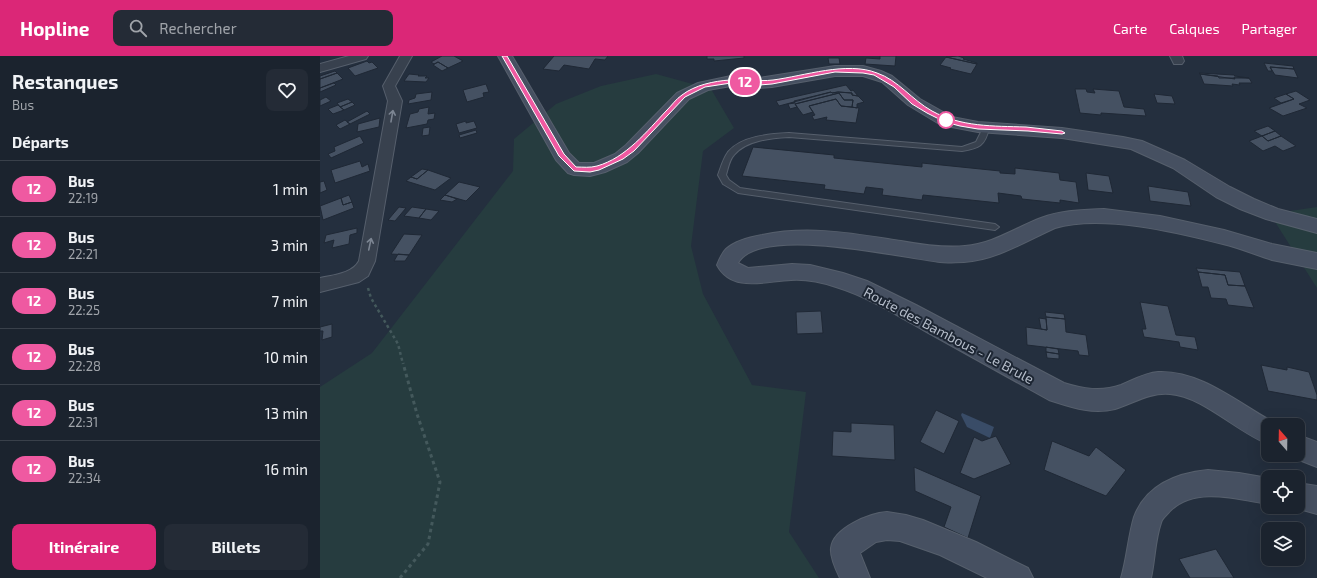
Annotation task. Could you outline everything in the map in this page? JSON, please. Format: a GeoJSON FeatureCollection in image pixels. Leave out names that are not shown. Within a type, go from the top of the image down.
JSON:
{"type":"FeatureCollection","features":[{"type":"Feature","properties":{"kind":"main road"},"geometry":{"type":"LineString","coordinates":[[505,56],[562,156],[574,168],[590,170],[599,168],[621,158],[632,149],[683,96],[704,86],[731,81],[759,83],[772,82],[835,71],[863,72],[876,74],[896,85],[914,102],[937,116],[962,125],[1062,133],[1123,142],[1178,164],[1223,192],[1247,204],[1273,214],[1317,226]]}},
{"type":"Feature","properties":{"kind":"main road","name":"Route des Bambous - Le Brule"},"geometry":{"type":"LineString","coordinates":[[1261,428],[1197,391],[1174,384],[1158,383],[1103,401],[1083,400],[1058,392],[890,301],[860,288],[813,274],[793,272],[746,276],[730,270],[727,265],[728,259],[734,254],[754,244],[771,240],[813,237],[830,238],[941,255],[966,254],[989,250],[1048,223],[1065,218],[1104,216],[1160,223],[1224,237],[1272,252],[1317,262]]}},
{"type":"Feature","properties":{"kind":"main road"},"geometry":{"type":"LineString","coordinates":[[1305,450],[1317,455]]}},
{"type":"Feature","properties":{"kind":"main road"},"geometry":{"type":"LineString","coordinates":[[1136,578],[1140,566],[1148,517],[1161,500],[1176,489],[1200,484],[1226,484],[1261,490]]}},
{"type":"Feature","properties":{"kind":"main road"},"geometry":{"type":"LineString","coordinates":[[1305,497],[1317,500]]}},
{"type":"Feature","properties":{"kind":"main road"},"geometry":{"type":"LineString","coordinates":[[855,578],[848,563],[845,548],[853,539],[868,530],[886,526],[904,527],[918,532],[967,552],[1018,578]]}},
{"type":"Feature","properties":{"kind":"street"},"geometry":{"type":"LineString","coordinates":[[320,68],[362,56]]}},
{"type":"Feature","properties":{"kind":"street"},"geometry":{"type":"LineString","coordinates":[[320,285],[358,274],[367,260],[395,101],[389,89],[390,82],[406,56]]}},
{"type":"Feature","properties":{"kind":"lane"},"geometry":{"type":"LineString","coordinates":[[986,128],[983,140],[975,147],[962,149],[789,135],[770,136],[747,143],[732,152],[722,175],[726,182],[738,190],[995,227]]}},
{"type":"Feature","properties":{"kind":"path"},"geometry":{"type":"LineString","coordinates":[[358,274],[398,344],[417,414],[440,482],[428,544],[400,578]]}},
{"type":"Feature","properties":{"kind":"green space"},"geometry":{"type":"Polygon","coordinates":[[[656,74],[711,89],[734,128],[703,151],[691,246],[703,294],[752,385],[806,392],[789,532],[819,578],[320,578],[320,387],[372,353],[513,171],[514,139],[556,104],[601,86],[656,74]]]}},
{"type":"Feature","properties":{"kind":"green space"},"geometry":{"type":"Polygon","coordinates":[[[1317,207],[1317,288],[1270,214],[1317,207]]]}},
{"type":"Feature","properties":{"kind":"water"},"geometry":{"type":"Polygon","coordinates":[[[962,413],[994,427],[990,438],[967,427],[961,415],[962,413]]]}},
{"type":"Feature","properties":{"kind":"building"},"geometry":{"type":"Polygon","coordinates":[[[442,56],[454,56],[463,61],[448,68],[438,62],[434,64],[431,62],[442,56]]]}},
{"type":"Feature","properties":{"kind":"building"},"geometry":{"type":"Polygon","coordinates":[[[554,56],[608,56],[605,60],[595,59],[589,69],[564,65],[559,71],[543,69],[554,56]]]}},
{"type":"Feature","properties":{"kind":"building"},"geometry":{"type":"Polygon","coordinates":[[[707,56],[744,56],[744,58],[714,61],[714,59],[707,59],[707,56]]]}},
{"type":"Feature","properties":{"kind":"building"},"geometry":{"type":"Polygon","coordinates":[[[880,56],[896,56],[895,66],[865,64],[866,58],[880,59],[880,56]]]}},
{"type":"Feature","properties":{"kind":"building"},"geometry":{"type":"Polygon","coordinates":[[[958,56],[977,63],[977,64],[946,57],[958,56]]]}},
{"type":"Feature","properties":{"kind":"building"},"geometry":{"type":"Polygon","coordinates":[[[946,57],[977,64],[971,74],[940,65],[946,57]]]}},
{"type":"Feature","properties":{"kind":"building"},"geometry":{"type":"Polygon","coordinates":[[[828,58],[839,58],[840,64],[829,64],[828,58]]]}},
{"type":"Feature","properties":{"kind":"building"},"geometry":{"type":"Polygon","coordinates":[[[367,61],[369,63],[372,62],[378,68],[355,76],[348,68],[367,61]]]}},
{"type":"Feature","properties":{"kind":"building"},"geometry":{"type":"Polygon","coordinates":[[[438,62],[448,68],[442,71],[433,65],[438,62]]]}},
{"type":"Feature","properties":{"kind":"building"},"geometry":{"type":"Polygon","coordinates":[[[1264,63],[1293,66],[1294,69],[1270,67],[1272,71],[1268,71],[1264,63]]]}},
{"type":"Feature","properties":{"kind":"building"},"geometry":{"type":"Polygon","coordinates":[[[1270,67],[1294,69],[1298,78],[1275,75],[1270,67]]]}},
{"type":"Feature","properties":{"kind":"building"},"geometry":{"type":"Polygon","coordinates":[[[335,71],[337,73],[320,79],[320,76],[335,71]]]}},
{"type":"Feature","properties":{"kind":"building"},"geometry":{"type":"Polygon","coordinates":[[[337,73],[343,79],[320,88],[320,79],[337,73]]]}},
{"type":"Feature","properties":{"kind":"building"},"geometry":{"type":"Polygon","coordinates":[[[1199,73],[1234,75],[1249,78],[1219,78],[1218,76],[1199,73]]]}},
{"type":"Feature","properties":{"kind":"building"},"geometry":{"type":"Polygon","coordinates":[[[409,74],[427,76],[425,78],[429,78],[426,82],[404,81],[409,74]]]}},
{"type":"Feature","properties":{"kind":"building"},"geometry":{"type":"Polygon","coordinates":[[[1200,74],[1235,79],[1234,77],[1249,78],[1252,83],[1239,83],[1240,85],[1232,84],[1233,86],[1204,84],[1200,74]]]}},
{"type":"Feature","properties":{"kind":"building"},"geometry":{"type":"Polygon","coordinates":[[[334,83],[336,85],[320,92],[320,88],[334,83]]]}},
{"type":"Feature","properties":{"kind":"building"},"geometry":{"type":"Polygon","coordinates":[[[486,84],[489,92],[483,93],[484,97],[467,102],[463,90],[486,84]]]}},
{"type":"Feature","properties":{"kind":"building"},"geometry":{"type":"Polygon","coordinates":[[[846,85],[858,96],[852,95],[852,93],[831,92],[779,106],[776,101],[846,85]]]}},
{"type":"Feature","properties":{"kind":"building"},"geometry":{"type":"Polygon","coordinates":[[[1075,89],[1086,89],[1087,92],[1095,93],[1093,89],[1119,91],[1124,107],[1144,109],[1146,116],[1080,113],[1075,89]]]}},
{"type":"Feature","properties":{"kind":"building"},"geometry":{"type":"Polygon","coordinates":[[[1296,91],[1310,100],[1299,104],[1307,108],[1283,116],[1269,108],[1294,99],[1286,94],[1296,91]]]}},
{"type":"Feature","properties":{"kind":"building"},"geometry":{"type":"Polygon","coordinates":[[[432,92],[431,100],[408,104],[409,100],[415,98],[416,94],[432,92]]]}},
{"type":"Feature","properties":{"kind":"building"},"geometry":{"type":"Polygon","coordinates":[[[831,92],[852,93],[852,95],[858,96],[864,102],[857,104],[857,108],[852,107],[853,100],[844,100],[839,93],[795,104],[797,107],[790,109],[788,104],[795,103],[794,101],[831,92]]]}},
{"type":"Feature","properties":{"kind":"building"},"geometry":{"type":"Polygon","coordinates":[[[839,93],[844,100],[853,100],[852,107],[841,106],[836,99],[809,106],[813,112],[803,115],[795,104],[839,93]]]}},
{"type":"Feature","properties":{"kind":"building"},"geometry":{"type":"Polygon","coordinates":[[[1154,94],[1172,96],[1175,104],[1157,103],[1154,94]]]}},
{"type":"Feature","properties":{"kind":"building"},"geometry":{"type":"Polygon","coordinates":[[[1286,94],[1294,99],[1281,103],[1274,98],[1286,94]]]}},
{"type":"Feature","properties":{"kind":"building"},"geometry":{"type":"Polygon","coordinates":[[[326,97],[331,101],[320,106],[320,100],[326,97]]]}},
{"type":"Feature","properties":{"kind":"building"},"geometry":{"type":"Polygon","coordinates":[[[348,99],[352,102],[340,107],[337,103],[348,99]]]}},
{"type":"Feature","properties":{"kind":"building"},"geometry":{"type":"Polygon","coordinates":[[[836,99],[841,106],[859,108],[856,123],[826,120],[827,117],[814,120],[812,116],[815,115],[809,106],[836,99]]]}},
{"type":"Feature","properties":{"kind":"building"},"geometry":{"type":"Polygon","coordinates":[[[352,102],[355,105],[344,110],[340,107],[352,102]]]}},
{"type":"Feature","properties":{"kind":"building"},"geometry":{"type":"Polygon","coordinates":[[[338,105],[344,110],[333,114],[328,109],[338,105]]]}},
{"type":"Feature","properties":{"kind":"building"},"geometry":{"type":"Polygon","coordinates":[[[429,107],[428,114],[435,113],[434,119],[428,120],[427,124],[406,128],[410,114],[418,112],[419,109],[429,107]]]}},
{"type":"Feature","properties":{"kind":"building"},"geometry":{"type":"Polygon","coordinates":[[[367,111],[370,114],[350,124],[347,122],[367,111]]]}},
{"type":"Feature","properties":{"kind":"building"},"geometry":{"type":"Polygon","coordinates":[[[380,118],[379,127],[357,132],[358,124],[380,118]]]}},
{"type":"Feature","properties":{"kind":"building"},"geometry":{"type":"Polygon","coordinates":[[[345,120],[350,124],[340,129],[336,125],[345,120]]]}},
{"type":"Feature","properties":{"kind":"building"},"geometry":{"type":"Polygon","coordinates":[[[466,121],[466,123],[474,121],[477,128],[459,133],[456,124],[466,121]]]}},
{"type":"Feature","properties":{"kind":"building"},"geometry":{"type":"Polygon","coordinates":[[[1268,126],[1275,131],[1262,136],[1254,131],[1268,126]]]}},
{"type":"Feature","properties":{"kind":"building"},"geometry":{"type":"Polygon","coordinates":[[[430,127],[429,135],[422,136],[423,128],[430,127]]]}},
{"type":"Feature","properties":{"kind":"building"},"geometry":{"type":"Polygon","coordinates":[[[476,130],[477,133],[460,138],[459,135],[476,130]]]}},
{"type":"Feature","properties":{"kind":"building"},"geometry":{"type":"Polygon","coordinates":[[[1275,131],[1281,136],[1268,141],[1262,136],[1275,131]]]}},
{"type":"Feature","properties":{"kind":"building"},"geometry":{"type":"Polygon","coordinates":[[[360,136],[364,143],[331,158],[328,154],[335,151],[334,147],[360,136]]]}},
{"type":"Feature","properties":{"kind":"building"},"geometry":{"type":"Polygon","coordinates":[[[1262,136],[1268,141],[1281,136],[1296,146],[1283,151],[1275,146],[1263,151],[1249,141],[1262,136]]]}},
{"type":"Feature","properties":{"kind":"building"},"geometry":{"type":"Polygon","coordinates":[[[753,147],[834,155],[834,158],[922,167],[922,163],[1000,171],[1000,173],[1015,174],[1015,168],[1059,173],[1060,180],[1076,182],[1079,203],[1060,200],[1060,203],[1022,199],[1021,196],[998,193],[999,203],[923,195],[922,200],[882,195],[883,189],[866,187],[864,194],[824,189],[825,185],[742,176],[753,147]]]}},
{"type":"Feature","properties":{"kind":"building"},"geometry":{"type":"Polygon","coordinates":[[[360,161],[362,167],[368,164],[370,171],[335,183],[331,170],[360,161]]]}},
{"type":"Feature","properties":{"kind":"building"},"geometry":{"type":"Polygon","coordinates":[[[422,169],[428,170],[417,179],[411,177],[422,169]]]}},
{"type":"Feature","properties":{"kind":"building"},"geometry":{"type":"Polygon","coordinates":[[[428,170],[451,178],[435,190],[406,181],[411,177],[417,179],[428,170]]]}},
{"type":"Feature","properties":{"kind":"building"},"geometry":{"type":"Polygon","coordinates":[[[1086,173],[1109,176],[1113,193],[1088,190],[1086,173]]]}},
{"type":"Feature","properties":{"kind":"building"},"geometry":{"type":"Polygon","coordinates":[[[324,181],[327,190],[320,193],[320,182],[324,181]]]}},
{"type":"Feature","properties":{"kind":"building"},"geometry":{"type":"Polygon","coordinates":[[[459,182],[480,187],[466,201],[445,195],[459,182]]]}},
{"type":"Feature","properties":{"kind":"building"},"geometry":{"type":"Polygon","coordinates":[[[1148,186],[1188,192],[1191,206],[1150,201],[1148,186]]]}},
{"type":"Feature","properties":{"kind":"building"},"geometry":{"type":"Polygon","coordinates":[[[349,195],[352,202],[343,205],[341,198],[349,195]]]}},
{"type":"Feature","properties":{"kind":"building"},"geometry":{"type":"Polygon","coordinates":[[[445,195],[457,199],[452,202],[440,200],[445,195]]]}},
{"type":"Feature","properties":{"kind":"building"},"geometry":{"type":"Polygon","coordinates":[[[341,198],[343,205],[352,202],[354,208],[323,220],[320,206],[341,198]]]}},
{"type":"Feature","properties":{"kind":"building"},"geometry":{"type":"Polygon","coordinates":[[[399,207],[406,208],[395,221],[388,220],[399,207]]]}},
{"type":"Feature","properties":{"kind":"building"},"geometry":{"type":"Polygon","coordinates":[[[412,207],[426,209],[419,218],[404,216],[412,207]]]}},
{"type":"Feature","properties":{"kind":"building"},"geometry":{"type":"Polygon","coordinates":[[[426,209],[439,211],[431,220],[419,218],[426,209]]]}},
{"type":"Feature","properties":{"kind":"building"},"geometry":{"type":"Polygon","coordinates":[[[357,228],[357,233],[350,235],[349,244],[332,248],[334,240],[324,243],[326,235],[357,228]]]}},
{"type":"Feature","properties":{"kind":"building"},"geometry":{"type":"Polygon","coordinates":[[[404,234],[422,235],[409,255],[391,254],[404,234]]]}},
{"type":"Feature","properties":{"kind":"building"},"geometry":{"type":"Polygon","coordinates":[[[398,254],[409,255],[405,261],[394,261],[398,254]]]}},
{"type":"Feature","properties":{"kind":"building"},"geometry":{"type":"Polygon","coordinates":[[[1196,268],[1240,272],[1245,286],[1228,285],[1225,275],[1198,272],[1196,268]]]}},
{"type":"Feature","properties":{"kind":"building"},"geometry":{"type":"Polygon","coordinates":[[[1198,272],[1225,275],[1228,285],[1245,286],[1254,308],[1228,305],[1226,299],[1211,298],[1208,287],[1202,287],[1198,272]]]}},
{"type":"Feature","properties":{"kind":"building"},"geometry":{"type":"Polygon","coordinates":[[[1140,302],[1168,306],[1176,335],[1195,337],[1198,350],[1180,347],[1179,342],[1144,337],[1142,329],[1146,329],[1140,302]]]}},
{"type":"Feature","properties":{"kind":"building"},"geometry":{"type":"Polygon","coordinates":[[[821,311],[823,333],[797,334],[796,312],[821,311]]]}},
{"type":"Feature","properties":{"kind":"building"},"geometry":{"type":"Polygon","coordinates":[[[1045,312],[1064,314],[1065,319],[1046,317],[1045,312]]]}},
{"type":"Feature","properties":{"kind":"building"},"geometry":{"type":"Polygon","coordinates":[[[1046,317],[1065,319],[1066,332],[1086,335],[1089,356],[1079,355],[1078,351],[1027,345],[1026,327],[1047,330],[1046,317]]]}},
{"type":"Feature","properties":{"kind":"building"},"geometry":{"type":"Polygon","coordinates":[[[1039,318],[1046,319],[1047,330],[1041,329],[1039,318]]]}},
{"type":"Feature","properties":{"kind":"building"},"geometry":{"type":"Polygon","coordinates":[[[332,324],[332,337],[322,340],[323,331],[320,331],[320,327],[332,324]]]}},
{"type":"Feature","properties":{"kind":"building"},"geometry":{"type":"Polygon","coordinates":[[[1046,347],[1058,349],[1059,354],[1046,352],[1046,347]]]}},
{"type":"Feature","properties":{"kind":"building"},"geometry":{"type":"Polygon","coordinates":[[[1046,352],[1059,354],[1059,359],[1047,358],[1046,352]]]}},
{"type":"Feature","properties":{"kind":"building"},"geometry":{"type":"Polygon","coordinates":[[[1261,365],[1287,370],[1287,367],[1309,372],[1317,395],[1317,400],[1268,391],[1261,365]]]}},
{"type":"Feature","properties":{"kind":"building"},"geometry":{"type":"Polygon","coordinates":[[[936,410],[959,421],[944,454],[920,442],[936,410]]]}},
{"type":"Feature","properties":{"kind":"building"},"geometry":{"type":"Polygon","coordinates":[[[851,423],[894,425],[895,460],[832,456],[833,431],[851,432],[851,423]]]}},
{"type":"Feature","properties":{"kind":"building"},"geometry":{"type":"Polygon","coordinates":[[[996,436],[1011,464],[974,479],[960,473],[974,437],[982,441],[996,436]]]}},
{"type":"Feature","properties":{"kind":"building"},"geometry":{"type":"Polygon","coordinates":[[[1052,441],[1089,456],[1096,447],[1126,470],[1106,496],[1044,470],[1052,441]]]}},
{"type":"Feature","properties":{"kind":"building"},"geometry":{"type":"Polygon","coordinates":[[[914,467],[981,496],[968,538],[944,527],[951,507],[915,491],[914,467]]]}},
{"type":"Feature","properties":{"kind":"building"},"geometry":{"type":"Polygon","coordinates":[[[1216,549],[1234,578],[1190,578],[1179,559],[1216,549]]]}},
{"type":"Feature","properties":{"kind":"bus line","name":"12"},"geometry":{"type":"LineString","coordinates":[[505,56],[562,156],[574,168],[590,170],[609,165],[621,158],[632,149],[683,96],[704,86],[731,81],[759,83],[772,82],[835,71],[876,74],[896,85],[914,102],[929,112],[947,121],[978,127],[1028,129],[1062,133]]}}]}
